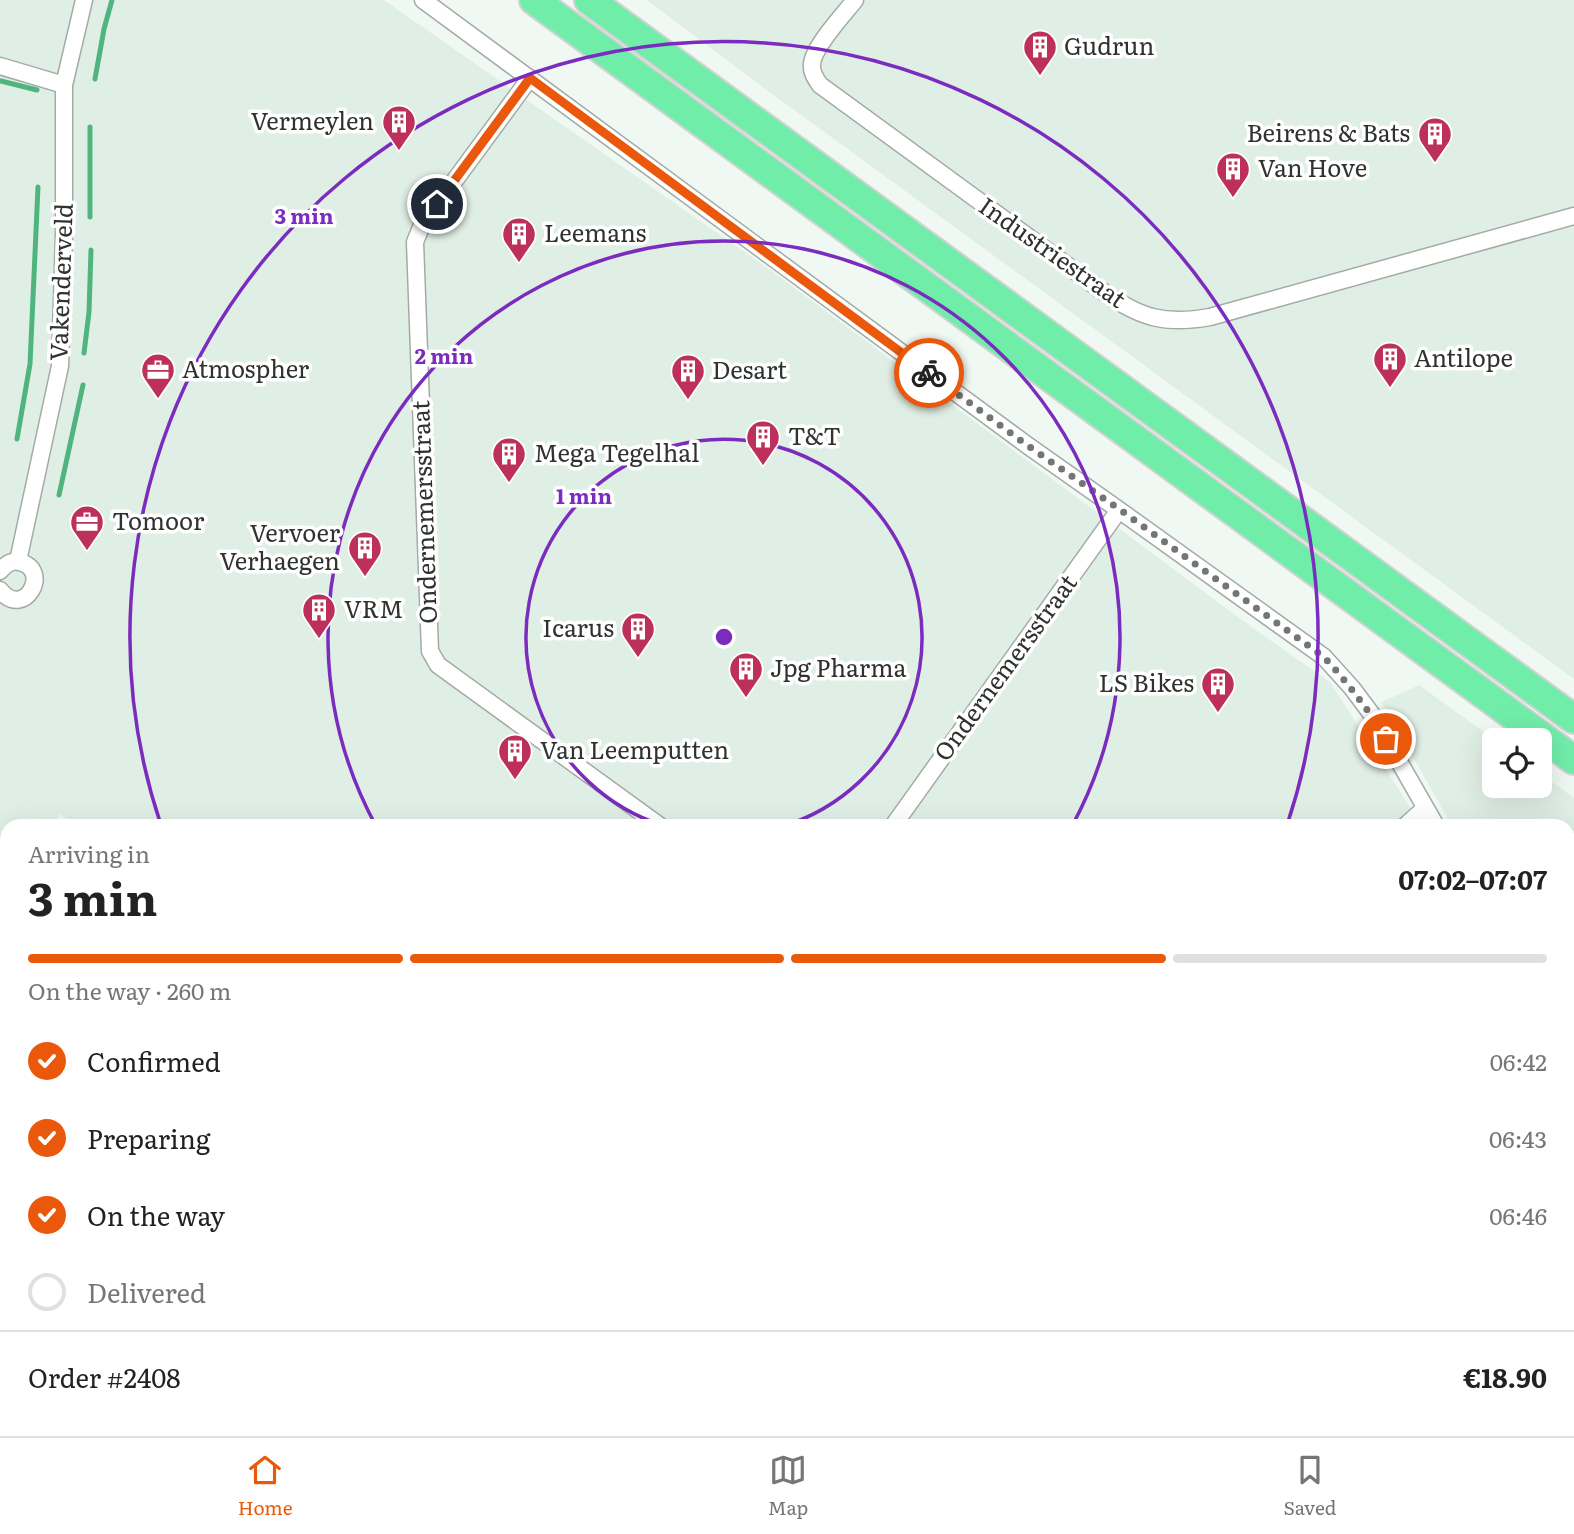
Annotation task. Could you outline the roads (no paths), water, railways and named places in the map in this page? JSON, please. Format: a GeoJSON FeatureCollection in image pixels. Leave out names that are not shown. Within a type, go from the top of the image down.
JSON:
{"type":"FeatureCollection","features":[{"type":"Feature","properties":{"kind":"highway"},"geometry":{"type":"LineString","coordinates":[[534,0],[1574,760]]}},
{"type":"Feature","properties":{"kind":"highway"},"geometry":{"type":"LineString","coordinates":[[589,0],[1574,719]]}},
{"type":"Feature","properties":{"kind":"street","name":"Vakenderveld"},"geometry":{"type":"LineString","coordinates":[[18,561],[60,366],[64,234],[64,85],[83,0]]}},
{"type":"Feature","properties":{"kind":"street"},"geometry":{"type":"LineString","coordinates":[[423,0],[1027,445],[1324,657],[1373,716],[1432,819]]}},
{"type":"Feature","properties":{"kind":"street","name":"Industriestraat"},"geometry":{"type":"LineString","coordinates":[[855,0],[824,39],[812,60],[811,68],[820,85],[1105,293],[1125,307],[1151,317],[1186,322],[1210,317],[1574,216]]}},
{"type":"Feature","properties":{"kind":"street"},"geometry":{"type":"LineString","coordinates":[[0,66],[64,85]]}},
{"type":"Feature","properties":{"kind":"street","name":"Ondernemersstraat"},"geometry":{"type":"LineString","coordinates":[[530,78],[422,225],[415,242],[430,651],[438,665],[650,819]]}},
{"type":"Feature","properties":{"kind":"street","name":"Ondernemersstraat"},"geometry":{"type":"LineString","coordinates":[[898,819],[1119,509]]}},
{"type":"Feature","properties":{"kind":"street"},"geometry":{"type":"LineString","coordinates":[[0,571],[6,564],[18,561],[30,567],[35,579],[34,587],[26,597],[14,599],[0,590]]}},
{"type":"Feature","properties":{"kind":"street"},"geometry":{"type":"LineString","coordinates":[[1413,819],[1425,808]]}},
{"type":"Feature","properties":{"kind":"waterway"},"geometry":{"type":"LineString","coordinates":[[95,79],[112,0]]}},
{"type":"Feature","properties":{"kind":"waterway"},"geometry":{"type":"LineString","coordinates":[[1,81],[37,90]]}},
{"type":"Feature","properties":{"kind":"waterway"},"geometry":{"type":"LineString","coordinates":[[90,127],[90,217]]}},
{"type":"Feature","properties":{"kind":"waterway"},"geometry":{"type":"LineString","coordinates":[[17,439],[30,364],[38,187]]}},
{"type":"Feature","properties":{"kind":"waterway"},"geometry":{"type":"LineString","coordinates":[[84,353],[89,312],[91,250]]}},
{"type":"Feature","properties":{"kind":"waterway"},"geometry":{"type":"LineString","coordinates":[[59,495],[83,385]]}},
{"type":"Feature","properties":{"kind":"place","name":"Gudrun"},"geometry":{"type":"Point","coordinates":[1040,77]}},
{"type":"Feature","properties":{"kind":"place","name":"Vermeylen"},"geometry":{"type":"Point","coordinates":[399,152]}},
{"type":"Feature","properties":{"kind":"place","name":"Beirens & Bats"},"geometry":{"type":"Point","coordinates":[1435,164]}},
{"type":"Feature","properties":{"kind":"place","name":"Van Hove"},"geometry":{"type":"Point","coordinates":[1233,199]}},
{"type":"Feature","properties":{"kind":"place","name":"Leemans"},"geometry":{"type":"Point","coordinates":[519,264]}},
{"type":"Feature","properties":{"kind":"place","name":"Antilope"},"geometry":{"type":"Point","coordinates":[1390,389]}},
{"type":"Feature","properties":{"kind":"place","name":"Atmospher"},"geometry":{"type":"Point","coordinates":[158,400]}},
{"type":"Feature","properties":{"kind":"place","name":"Desart"},"geometry":{"type":"Point","coordinates":[688,401]}},
{"type":"Feature","properties":{"kind":"place","name":"T&T"},"geometry":{"type":"Point","coordinates":[763,467]}},
{"type":"Feature","properties":{"kind":"place","name":"Mega Tegelhal"},"geometry":{"type":"Point","coordinates":[509,484]}},
{"type":"Feature","properties":{"kind":"place","name":"Tomoor"},"geometry":{"type":"Point","coordinates":[87,552]}},
{"type":"Feature","properties":{"kind":"place","name":"Vervoer Verhaegen"},"geometry":{"type":"Point","coordinates":[365,578]}},
{"type":"Feature","properties":{"kind":"place","name":"VRM"},"geometry":{"type":"Point","coordinates":[319,640]}},
{"type":"Feature","properties":{"kind":"place","name":"Icarus"},"geometry":{"type":"Point","coordinates":[638,659]}},
{"type":"Feature","properties":{"kind":"place","name":"Jpg Pharma"},"geometry":{"type":"Point","coordinates":[746,699]}},
{"type":"Feature","properties":{"kind":"place","name":"LS Bikes"},"geometry":{"type":"Point","coordinates":[1218,714]}},
{"type":"Feature","properties":{"kind":"place","name":"Van Leemputten"},"geometry":{"type":"Point","coordinates":[515,781]}}]}
